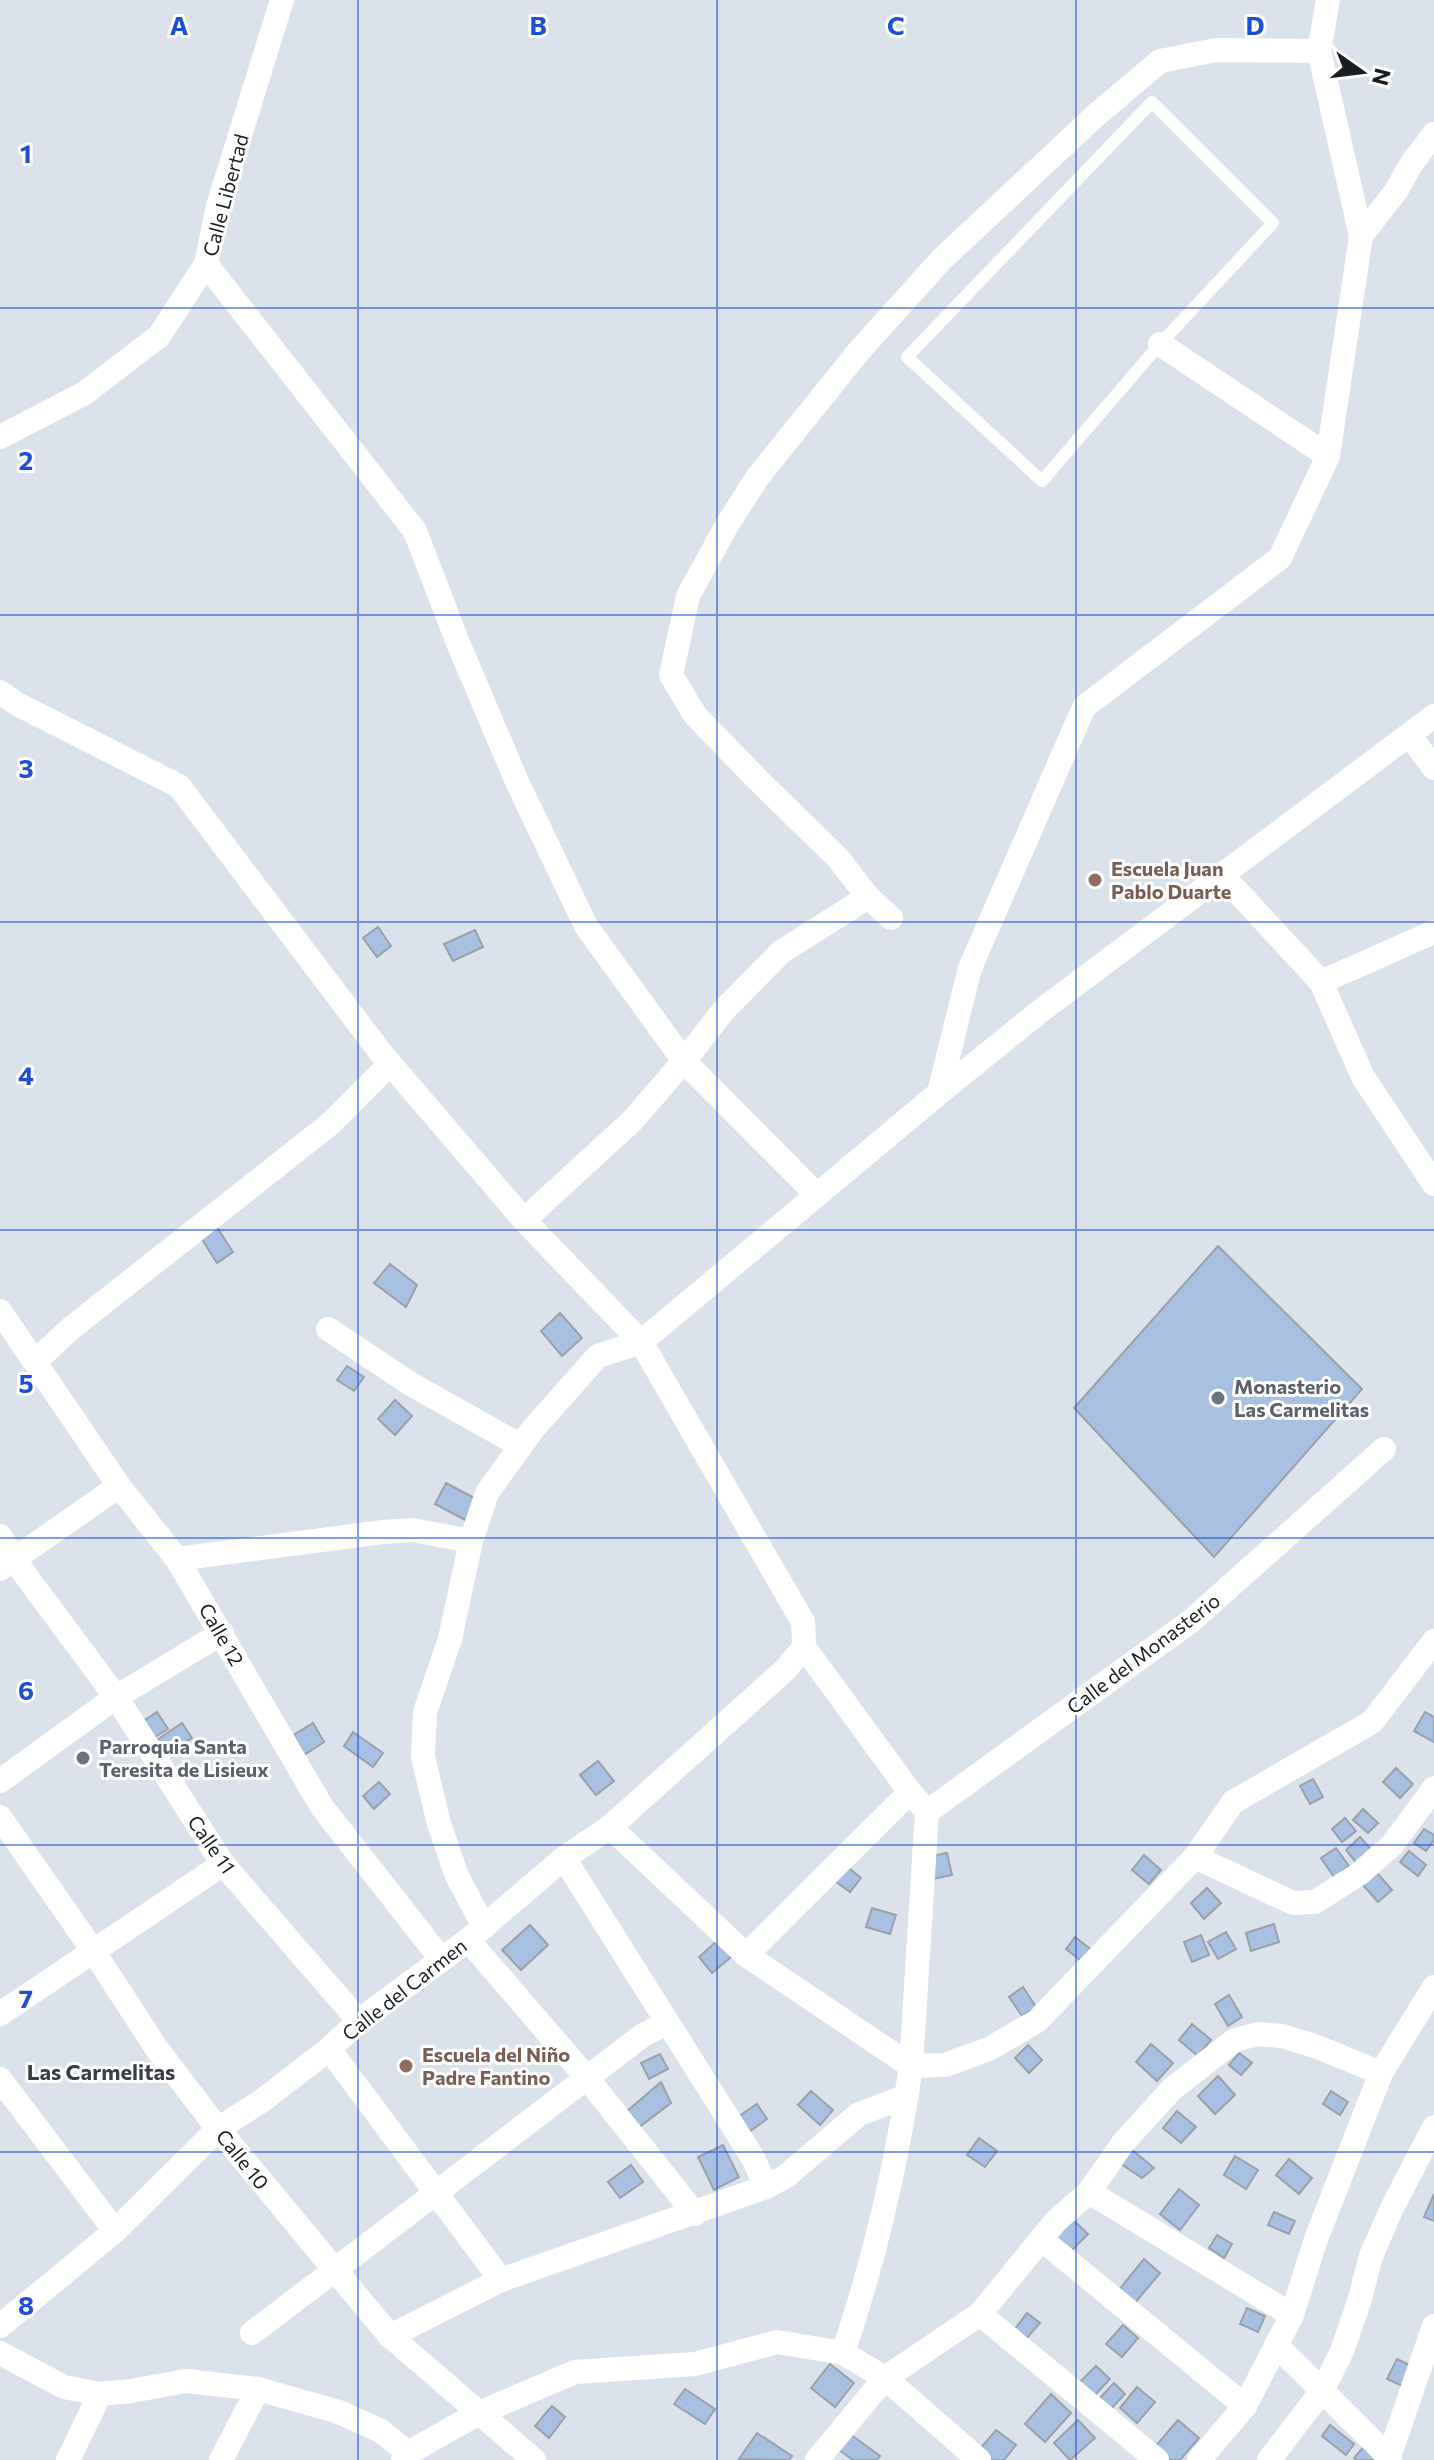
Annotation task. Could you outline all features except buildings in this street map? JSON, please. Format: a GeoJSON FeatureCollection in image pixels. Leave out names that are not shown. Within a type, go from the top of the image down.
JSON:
{"type":"FeatureCollection","features":[{"type":"Feature","properties":{"kind":"street","name":"Calle Libertad"},"geometry":{"type":"LineString","coordinates":[[0,437],[85,393],[159,336],[206,264],[218,206],[282,0]]}},
{"type":"Feature","properties":{"kind":"street"},"geometry":{"type":"LineString","coordinates":[[939,1093],[970,968],[1084,707],[1280,558],[1328,456],[1361,236],[1319,51],[1328,0]]}},
{"type":"Feature","properties":{"kind":"street"},"geometry":{"type":"LineString","coordinates":[[891,918],[868,897],[838,858],[695,715],[671,675],[688,596],[757,478],[859,351],[942,259],[1095,116],[1160,61],[1216,50],[1319,51]]}},
{"type":"Feature","properties":{"kind":"street"},"geometry":{"type":"LineString","coordinates":[[1361,236],[1434,134]]}},
{"type":"Feature","properties":{"kind":"street"},"geometry":{"type":"LineString","coordinates":[[206,264],[415,531],[458,643],[518,784],[586,926],[684,1061],[817,1195]]}},
{"type":"Feature","properties":{"kind":"street"},"geometry":{"type":"LineString","coordinates":[[1160,344],[1328,456]]}},
{"type":"Feature","properties":{"kind":"street"},"geometry":{"type":"LineString","coordinates":[[6,705],[179,786],[390,1064],[524,1220],[641,1342],[803,1622],[804,1647],[927,1812],[907,2096],[874,2247],[843,2353]]}},
{"type":"Feature","properties":{"kind":"street"},"geometry":{"type":"LineString","coordinates":[[695,2214],[476,1934],[439,1824],[423,1757],[425,1712],[450,1639],[471,1541],[487,1493],[533,1429],[598,1356],[641,1342],[1043,1009],[1434,716]]}},
{"type":"Feature","properties":{"kind":"street"},"geometry":{"type":"LineString","coordinates":[[1409,735],[1434,768]]}},
{"type":"Feature","properties":{"kind":"street"},"geometry":{"type":"LineString","coordinates":[[1222,875],[1321,982],[1363,1077],[1434,1184]]}},
{"type":"Feature","properties":{"kind":"street"},"geometry":{"type":"LineString","coordinates":[[524,1220],[632,1121],[723,1011],[781,952],[868,897]]}},
{"type":"Feature","properties":{"kind":"street"},"geometry":{"type":"LineString","coordinates":[[1321,982],[1434,932]]}},
{"type":"Feature","properties":{"kind":"street"},"geometry":{"type":"LineString","coordinates":[[36,1361],[70,1329],[330,1124],[390,1064]]}},
{"type":"Feature","properties":{"kind":"street","name":"Calle 12"},"geometry":{"type":"LineString","coordinates":[[0,1311],[119,1486],[177,1559],[322,1807],[441,1959]]}},
{"type":"Feature","properties":{"kind":"street"},"geometry":{"type":"LineString","coordinates":[[328,1329],[409,1383],[521,1446]]}},
{"type":"Feature","properties":{"kind":"street","name":"Calle del Monasterio"},"geometry":{"type":"LineString","coordinates":[[927,1812],[1191,1621],[1384,1449]]}},
{"type":"Feature","properties":{"kind":"street"},"geometry":{"type":"LineString","coordinates":[[8,1565],[119,1486]]}},
{"type":"Feature","properties":{"kind":"street"},"geometry":{"type":"LineString","coordinates":[[177,1559],[412,1530],[471,1541]]}},
{"type":"Feature","properties":{"kind":"street","name":"Calle 11"},"geometry":{"type":"LineString","coordinates":[[0,1536],[8,1565],[116,1697],[223,1864],[359,2021]]}},
{"type":"Feature","properties":{"kind":"street"},"geometry":{"type":"LineString","coordinates":[[0,1781],[116,1697],[222,1633]]}},
{"type":"Feature","properties":{"kind":"street"},"geometry":{"type":"LineString","coordinates":[[610,1827],[746,1955],[911,2066],[945,2065],[989,2049],[1037,2021],[1195,1857],[1233,1802],[1372,1722],[1434,1641]]}},
{"type":"Feature","properties":{"kind":"street","name":"Calle del Carmen"},"geometry":{"type":"LineString","coordinates":[[1,2323],[115,2231],[218,2129],[263,2100],[329,2049],[359,2021],[476,1934],[564,1858],[610,1827],[786,1669],[804,1647]]}},
{"type":"Feature","properties":{"kind":"street"},"geometry":{"type":"LineString","coordinates":[[1195,1857],[1293,1903],[1315,1902],[1359,1874],[1392,1845],[1434,1788]]}},
{"type":"Feature","properties":{"kind":"street"},"geometry":{"type":"LineString","coordinates":[[746,1955],[910,1792]]}},
{"type":"Feature","properties":{"kind":"street","name":"Calle 10"},"geometry":{"type":"LineString","coordinates":[[0,1817],[157,2049],[218,2129],[335,2270],[390,2336],[534,2460]]}},
{"type":"Feature","properties":{"kind":"street"},"geometry":{"type":"LineString","coordinates":[[564,1858],[753,2158],[766,2187]]}},
{"type":"Feature","properties":{"kind":"street"},"geometry":{"type":"LineString","coordinates":[[0,2014],[223,1864]]}},
{"type":"Feature","properties":{"kind":"street"},"geometry":{"type":"LineString","coordinates":[[1199,2460],[1245,2406],[1292,2315],[1316,2239],[1381,2073],[1434,1987]]}},
{"type":"Feature","properties":{"kind":"street"},"geometry":{"type":"LineString","coordinates":[[252,2333],[643,2035],[667,2023]]}},
{"type":"Feature","properties":{"kind":"street"},"geometry":{"type":"LineString","coordinates":[[817,2460],[885,2378],[980,2314],[1056,2221],[1089,2192],[1123,2143],[1172,2089],[1235,2040],[1258,2034],[1282,2036],[1381,2073]]}},
{"type":"Feature","properties":{"kind":"street"},"geometry":{"type":"LineString","coordinates":[[329,2049],[501,2280]]}},
{"type":"Feature","properties":{"kind":"street"},"geometry":{"type":"LineString","coordinates":[[0,2079],[115,2231]]}},
{"type":"Feature","properties":{"kind":"street"},"geometry":{"type":"LineString","coordinates":[[390,2336],[501,2280],[766,2187],[785,2177],[859,2114],[907,2096]]}},
{"type":"Feature","properties":{"kind":"street"},"geometry":{"type":"LineString","coordinates":[[1269,2460],[1322,2391],[1342,2351],[1371,2256],[1434,2127]]}},
{"type":"Feature","properties":{"kind":"street"},"geometry":{"type":"LineString","coordinates":[[1089,2192],[1292,2315]]}},
{"type":"Feature","properties":{"kind":"street"},"geometry":{"type":"LineString","coordinates":[[1041,2239],[1245,2406]]}},
{"type":"Feature","properties":{"kind":"street"},"geometry":{"type":"LineString","coordinates":[[980,2314],[1157,2460]]}},
{"type":"Feature","properties":{"kind":"street"},"geometry":{"type":"LineString","coordinates":[[1276,2345],[1390,2458],[1434,2326]]}},
{"type":"Feature","properties":{"kind":"street"},"geometry":{"type":"LineString","coordinates":[[0,2353],[64,2387],[100,2394],[186,2381],[258,2389],[339,2412],[381,2431],[406,2456],[479,2413],[575,2372],[695,2364],[777,2342],[843,2353],[885,2378],[979,2460]]}},
{"type":"Feature","properties":{"kind":"street"},"geometry":{"type":"LineString","coordinates":[[221,2460],[258,2389]]}},
{"type":"Feature","properties":{"kind":"street"},"geometry":{"type":"LineString","coordinates":[[68,2460],[100,2394]]}},
{"type":"Feature","properties":{"kind":"lane"},"geometry":{"type":"LineString","coordinates":[[1152,102],[1273,223],[1160,344],[1042,481],[907,357],[1152,102]]}},
{"type":"Feature","properties":{"kind":"place","name":"Escuela Juan Pablo Duarte"},"geometry":{"type":"Point","coordinates":[1095,880]}},
{"type":"Feature","properties":{"kind":"place","name":"Monasterio Las Carmelitas"},"geometry":{"type":"Point","coordinates":[1218,1398]}},
{"type":"Feature","properties":{"kind":"place","name":"Parroquia Santa Teresita de Lisieux"},"geometry":{"type":"Point","coordinates":[83,1758]}},
{"type":"Feature","properties":{"kind":"place","name":"Escuela del Niño Padre Fantino"},"geometry":{"type":"Point","coordinates":[406,2066]}},
{"type":"Feature","properties":{"kind":"district","name":"Las Carmelitas"},"geometry":{"type":"Point","coordinates":[101,2071]}}]}
